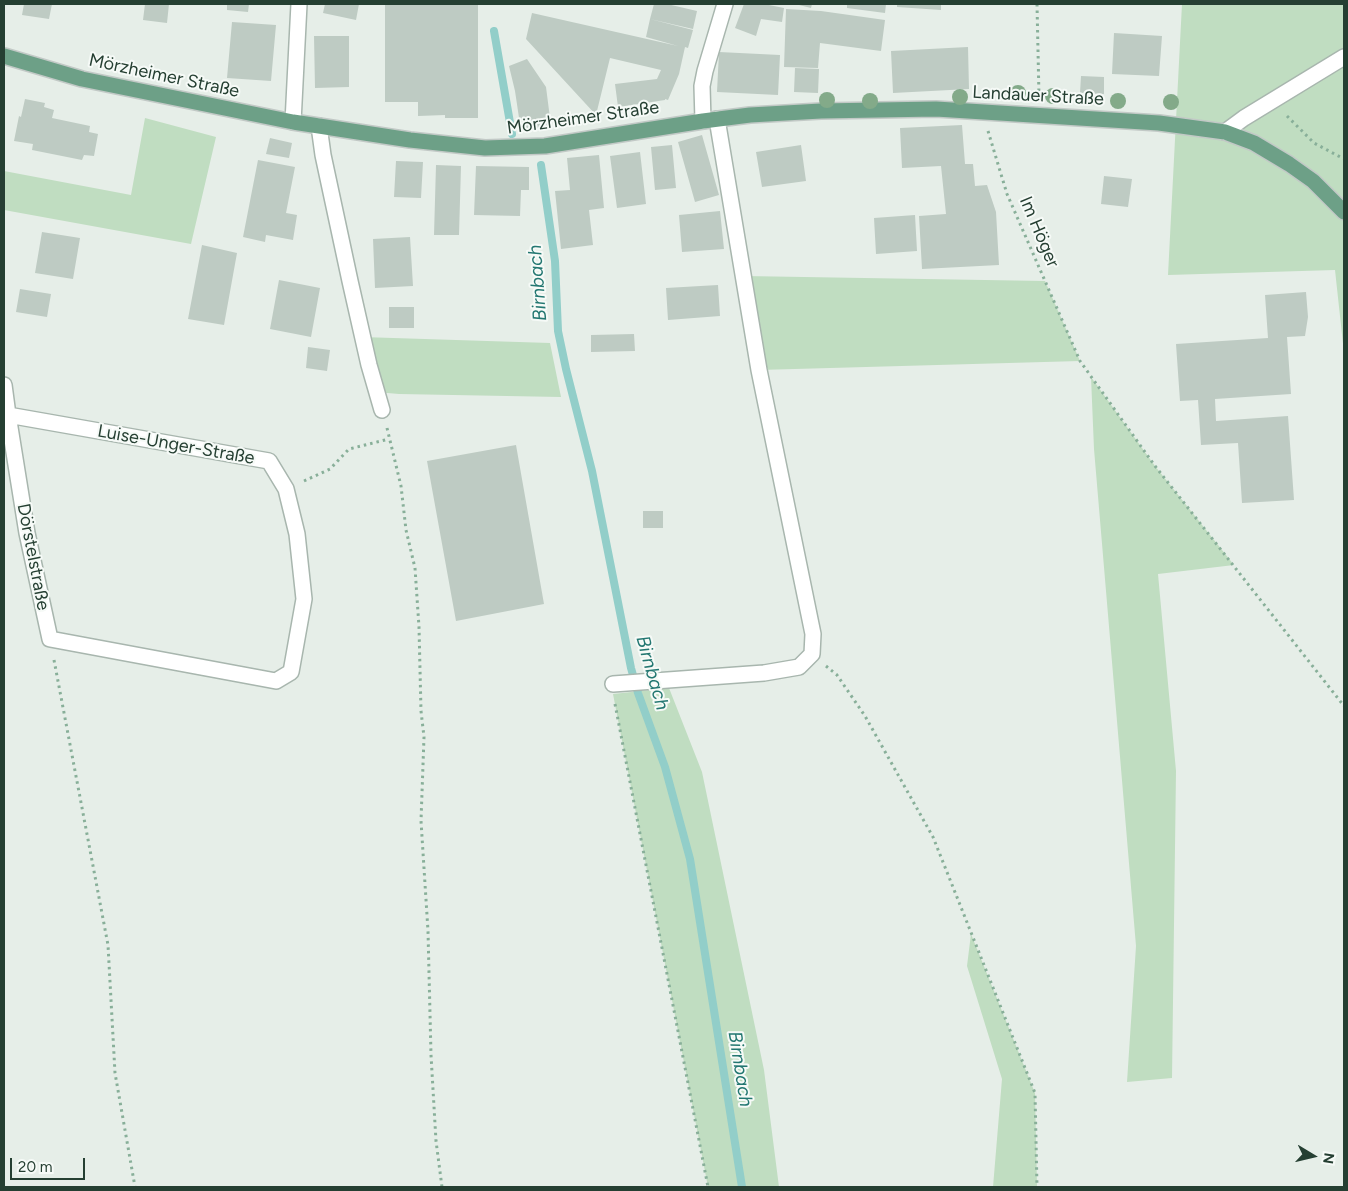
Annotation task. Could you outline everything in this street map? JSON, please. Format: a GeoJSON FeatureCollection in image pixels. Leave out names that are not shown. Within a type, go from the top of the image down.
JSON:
{"type":"FeatureCollection","features":[{"type":"Feature","properties":{"kind":"main road","name":"Mörzheimer Straße"},"geometry":{"type":"LineString","coordinates":[[4,56],[82,79],[294,122],[433,143],[485,148],[545,146],[710,120]]}},
{"type":"Feature","properties":{"kind":"main road","name":"Landauer Straße"},"geometry":{"type":"LineString","coordinates":[[710,120],[750,115],[848,110],[936,109],[1159,123],[1225,132],[1254,143],[1289,164],[1313,181],[1344,212]]}},
{"type":"Feature","properties":{"kind":"street"},"geometry":{"type":"LineString","coordinates":[[294,122],[299,4]]}},
{"type":"Feature","properties":{"kind":"street"},"geometry":{"type":"LineString","coordinates":[[615,683],[764,673],[799,667],[812,654],[814,634],[702,86],[725,4]]}},
{"type":"Feature","properties":{"kind":"street"},"geometry":{"type":"LineString","coordinates":[[1225,132],[1244,118],[1344,57]]}},
{"type":"Feature","properties":{"kind":"street"},"geometry":{"type":"LineString","coordinates":[[319,126],[323,155],[358,318],[382,410]]}},
{"type":"Feature","properties":{"kind":"street","name":"Dörstelstraße"},"geometry":{"type":"LineString","coordinates":[[4,385],[27,533],[50,639]]}},
{"type":"Feature","properties":{"kind":"street","name":"Luise-Unger-Straße"},"geometry":{"type":"LineString","coordinates":[[8,415],[269,461],[286,489],[297,534],[304,600],[291,672],[276,681],[50,639]]}},
{"type":"Feature","properties":{"kind":"path"},"geometry":{"type":"LineString","coordinates":[[1037,4],[1040,115]]}},
{"type":"Feature","properties":{"kind":"path"},"geometry":{"type":"LineString","coordinates":[[1273,101],[1314,143],[1344,159]]}},
{"type":"Feature","properties":{"kind":"path","name":"Im Höger"},"geometry":{"type":"LineString","coordinates":[[980,112],[988,130],[1008,194],[1080,361],[1154,466],[1344,706]]}},
{"type":"Feature","properties":{"kind":"path"},"geometry":{"type":"LineString","coordinates":[[382,410],[400,486],[406,530],[415,568],[419,626],[421,711],[424,737],[421,821],[428,931],[431,1055],[436,1141],[442,1187]]}},
{"type":"Feature","properties":{"kind":"path"},"geometry":{"type":"LineString","coordinates":[[286,489],[330,469],[349,449],[389,439]]}},
{"type":"Feature","properties":{"kind":"path"},"geometry":{"type":"LineString","coordinates":[[50,639],[108,945],[115,1074],[135,1187]]}},
{"type":"Feature","properties":{"kind":"path"},"geometry":{"type":"LineString","coordinates":[[812,654],[837,675],[865,716],[933,837],[1035,1093],[1037,1187]]}},
{"type":"Feature","properties":{"kind":"path"},"geometry":{"type":"LineString","coordinates":[[615,683],[613,694],[708,1187]]}},
{"type":"Feature","properties":{"kind":"green space"},"geometry":{"type":"Polygon","coordinates":[[[1182,4],[1344,4],[1344,353],[1335,270],[1168,275],[1182,4]]]}},
{"type":"Feature","properties":{"kind":"green space"},"geometry":{"type":"Polygon","coordinates":[[[145,118],[216,137],[191,244],[4,210],[4,171],[131,195],[145,118]]]}},
{"type":"Feature","properties":{"kind":"green space"},"geometry":{"type":"Polygon","coordinates":[[[744,276],[1045,281],[1080,361],[759,370],[744,276]]]}},
{"type":"Feature","properties":{"kind":"green space"},"geometry":{"type":"Polygon","coordinates":[[[362,337],[550,343],[561,397],[376,392],[362,337]]]}},
{"type":"Feature","properties":{"kind":"green space"},"geometry":{"type":"Polygon","coordinates":[[[1091,377],[1155,466],[1234,565],[1158,574],[1176,771],[1172,1078],[1127,1082],[1136,946],[1094,449],[1091,377]]]}},
{"type":"Feature","properties":{"kind":"green space"},"geometry":{"type":"Polygon","coordinates":[[[669,688],[702,772],[764,1070],[779,1187],[708,1187],[613,694],[669,688]]]}},
{"type":"Feature","properties":{"kind":"green space"},"geometry":{"type":"Polygon","coordinates":[[[971,934],[1035,1093],[1037,1187],[993,1187],[1002,1079],[967,966],[971,934]]]}},
{"type":"Feature","properties":{"kind":"building"},"geometry":{"type":"Polygon","coordinates":[[[24,4],[52,4],[49,19],[22,15],[24,4]]]}},
{"type":"Feature","properties":{"kind":"building"},"geometry":{"type":"Polygon","coordinates":[[[145,4],[169,4],[167,23],[143,20],[145,4]]]}},
{"type":"Feature","properties":{"kind":"building"},"geometry":{"type":"Polygon","coordinates":[[[227,4],[249,4],[248,12],[227,10],[227,4]]]}},
{"type":"Feature","properties":{"kind":"building"},"geometry":{"type":"Polygon","coordinates":[[[325,4],[359,4],[356,20],[323,13],[325,4]]]}},
{"type":"Feature","properties":{"kind":"building"},"geometry":{"type":"Polygon","coordinates":[[[385,4],[478,4],[478,118],[445,118],[445,115],[418,116],[418,102],[385,102],[385,4]]]}},
{"type":"Feature","properties":{"kind":"building"},"geometry":{"type":"Polygon","coordinates":[[[654,4],[667,4],[697,11],[693,29],[650,19],[654,4]]]}},
{"type":"Feature","properties":{"kind":"building"},"geometry":{"type":"Polygon","coordinates":[[[744,4],[764,4],[784,8],[782,22],[761,19],[756,36],[735,28],[744,4]]]}},
{"type":"Feature","properties":{"kind":"building"},"geometry":{"type":"Polygon","coordinates":[[[795,4],[812,4],[811,8],[795,4]]]}},
{"type":"Feature","properties":{"kind":"building"},"geometry":{"type":"Polygon","coordinates":[[[847,4],[886,4],[885,13],[847,8],[847,4]]]}},
{"type":"Feature","properties":{"kind":"building"},"geometry":{"type":"Polygon","coordinates":[[[897,4],[941,4],[941,10],[897,7],[897,4]]]}},
{"type":"Feature","properties":{"kind":"building"},"geometry":{"type":"Polygon","coordinates":[[[786,9],[821,11],[885,20],[881,51],[820,43],[818,68],[784,67],[786,9]]]}},
{"type":"Feature","properties":{"kind":"building"},"geometry":{"type":"Polygon","coordinates":[[[532,13],[678,46],[646,37],[650,19],[693,30],[688,48],[685,47],[679,74],[668,100],[618,107],[615,84],[657,79],[661,70],[610,58],[596,115],[526,39],[532,13]]]}},
{"type":"Feature","properties":{"kind":"building"},"geometry":{"type":"Polygon","coordinates":[[[232,22],[276,25],[271,81],[227,78],[232,22]]]}},
{"type":"Feature","properties":{"kind":"building"},"geometry":{"type":"Polygon","coordinates":[[[1114,33],[1162,36],[1159,76],[1112,74],[1114,33]]]}},
{"type":"Feature","properties":{"kind":"building"},"geometry":{"type":"Polygon","coordinates":[[[314,36],[349,36],[349,87],[315,88],[314,36]]]}},
{"type":"Feature","properties":{"kind":"building"},"geometry":{"type":"Polygon","coordinates":[[[968,47],[969,89],[893,93],[891,51],[968,47]]]}},
{"type":"Feature","properties":{"kind":"building"},"geometry":{"type":"Polygon","coordinates":[[[719,52],[780,55],[778,95],[717,92],[719,52]]]}},
{"type":"Feature","properties":{"kind":"building"},"geometry":{"type":"Polygon","coordinates":[[[527,59],[546,87],[551,126],[521,131],[509,66],[527,59]]]}},
{"type":"Feature","properties":{"kind":"building"},"geometry":{"type":"Polygon","coordinates":[[[795,68],[819,69],[818,93],[794,92],[795,68]]]}},
{"type":"Feature","properties":{"kind":"building"},"geometry":{"type":"Polygon","coordinates":[[[1081,76],[1104,77],[1104,94],[1080,93],[1081,76]]]}},
{"type":"Feature","properties":{"kind":"building"},"geometry":{"type":"Polygon","coordinates":[[[25,99],[45,103],[44,107],[54,110],[52,118],[90,126],[89,132],[98,134],[94,156],[84,155],[82,160],[32,150],[33,144],[14,141],[25,99]]]}},
{"type":"Feature","properties":{"kind":"building"},"geometry":{"type":"Polygon","coordinates":[[[962,125],[965,164],[973,164],[975,186],[987,185],[996,212],[999,265],[922,269],[919,216],[946,214],[941,166],[902,168],[900,128],[962,125]]]}},
{"type":"Feature","properties":{"kind":"building"},"geometry":{"type":"Polygon","coordinates":[[[702,135],[719,195],[695,202],[678,142],[702,135]]]}},
{"type":"Feature","properties":{"kind":"building"},"geometry":{"type":"Polygon","coordinates":[[[270,138],[292,143],[289,158],[266,154],[270,138]]]}},
{"type":"Feature","properties":{"kind":"building"},"geometry":{"type":"Polygon","coordinates":[[[672,145],[676,188],[655,190],[651,147],[672,145]]]}},
{"type":"Feature","properties":{"kind":"building"},"geometry":{"type":"Polygon","coordinates":[[[801,145],[806,181],[762,187],[756,152],[801,145]]]}},
{"type":"Feature","properties":{"kind":"building"},"geometry":{"type":"Polygon","coordinates":[[[640,152],[646,204],[617,208],[610,156],[640,152]]]}},
{"type":"Feature","properties":{"kind":"building"},"geometry":{"type":"Polygon","coordinates":[[[599,155],[604,208],[589,210],[593,245],[561,249],[555,191],[570,190],[567,158],[599,155]]]}},
{"type":"Feature","properties":{"kind":"building"},"geometry":{"type":"Polygon","coordinates":[[[258,160],[295,167],[286,213],[297,215],[293,240],[266,235],[265,242],[243,237],[258,160]]]}},
{"type":"Feature","properties":{"kind":"building"},"geometry":{"type":"Polygon","coordinates":[[[396,161],[423,162],[421,198],[394,197],[396,161]]]}},
{"type":"Feature","properties":{"kind":"building"},"geometry":{"type":"Polygon","coordinates":[[[436,165],[461,166],[459,235],[434,235],[436,165]]]}},
{"type":"Feature","properties":{"kind":"building"},"geometry":{"type":"Polygon","coordinates":[[[476,166],[529,167],[529,190],[521,190],[520,216],[474,215],[476,166]]]}},
{"type":"Feature","properties":{"kind":"building"},"geometry":{"type":"Polygon","coordinates":[[[1104,176],[1132,179],[1128,207],[1101,204],[1104,176]]]}},
{"type":"Feature","properties":{"kind":"building"},"geometry":{"type":"Polygon","coordinates":[[[720,211],[724,249],[682,252],[679,215],[720,211]]]}},
{"type":"Feature","properties":{"kind":"building"},"geometry":{"type":"Polygon","coordinates":[[[915,215],[917,251],[876,254],[874,218],[915,215]]]}},
{"type":"Feature","properties":{"kind":"building"},"geometry":{"type":"Polygon","coordinates":[[[42,232],[80,238],[73,279],[35,273],[42,232]]]}},
{"type":"Feature","properties":{"kind":"building"},"geometry":{"type":"Polygon","coordinates":[[[410,237],[413,286],[375,288],[373,239],[410,237]]]}},
{"type":"Feature","properties":{"kind":"building"},"geometry":{"type":"Polygon","coordinates":[[[202,245],[237,253],[224,325],[188,319],[202,245]]]}},
{"type":"Feature","properties":{"kind":"building"},"geometry":{"type":"Polygon","coordinates":[[[279,280],[320,288],[311,337],[270,329],[279,280]]]}},
{"type":"Feature","properties":{"kind":"building"},"geometry":{"type":"Polygon","coordinates":[[[718,285],[720,316],[668,320],[666,288],[718,285]]]}},
{"type":"Feature","properties":{"kind":"building"},"geometry":{"type":"Polygon","coordinates":[[[20,289],[51,294],[47,317],[16,312],[20,289]]]}},
{"type":"Feature","properties":{"kind":"building"},"geometry":{"type":"Polygon","coordinates":[[[1306,292],[1308,317],[1305,336],[1287,337],[1291,394],[1215,399],[1216,421],[1288,416],[1294,500],[1242,503],[1238,443],[1201,445],[1198,400],[1180,401],[1176,344],[1268,338],[1265,295],[1306,292]]]}},
{"type":"Feature","properties":{"kind":"building"},"geometry":{"type":"Polygon","coordinates":[[[389,307],[414,307],[414,328],[389,328],[389,307]]]}},
{"type":"Feature","properties":{"kind":"building"},"geometry":{"type":"Polygon","coordinates":[[[634,334],[635,351],[591,352],[591,335],[634,334]]]}},
{"type":"Feature","properties":{"kind":"building"},"geometry":{"type":"Polygon","coordinates":[[[308,347],[330,350],[327,371],[306,368],[308,347]]]}},
{"type":"Feature","properties":{"kind":"building"},"geometry":{"type":"Polygon","coordinates":[[[516,445],[544,604],[456,621],[427,461],[516,445]]]}},
{"type":"Feature","properties":{"kind":"building"},"geometry":{"type":"Polygon","coordinates":[[[643,511],[663,511],[663,528],[643,528],[643,511]]]}},
{"type":"Feature","properties":{"kind":"waterway","name":"Birnbach"},"geometry":{"type":"LineString","coordinates":[[494,31],[512,134]]}},
{"type":"Feature","properties":{"kind":"waterway","name":"Birnbach"},"geometry":{"type":"LineString","coordinates":[[541,165],[555,261],[558,331],[592,471],[631,668],[665,767],[690,859],[742,1187]]}}]}
